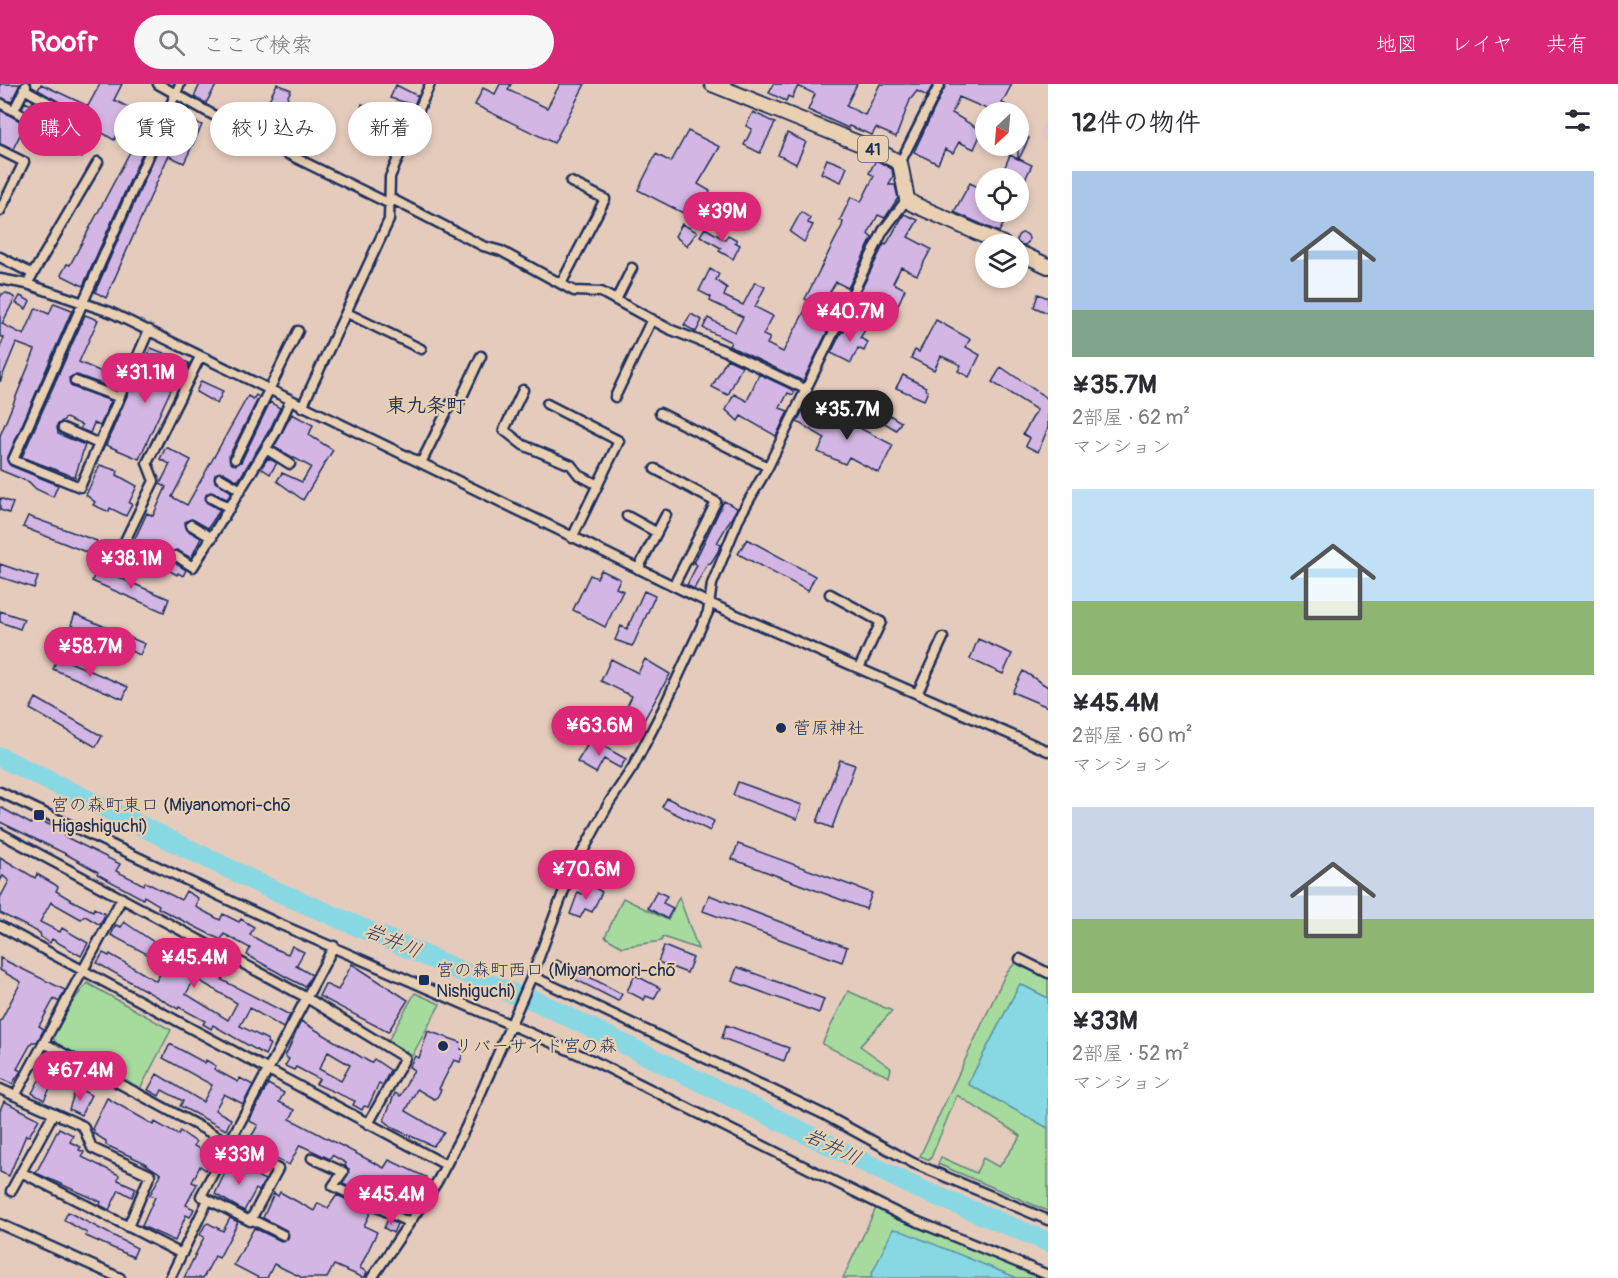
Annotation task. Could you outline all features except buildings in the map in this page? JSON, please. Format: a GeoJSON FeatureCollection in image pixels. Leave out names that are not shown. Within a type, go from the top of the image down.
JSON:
{"type":"FeatureCollection","features":[{"type":"Feature","properties":{"kind":"main road","name":"41"},"geometry":{"type":"LineString","coordinates":[[712,84],[878,151],[900,163],[907,199]]}},
{"type":"Feature","properties":{"kind":"main road"},"geometry":{"type":"LineString","coordinates":[[907,199],[931,213],[980,234]]}},
{"type":"Feature","properties":{"kind":"main road"},"geometry":{"type":"LineString","coordinates":[[1029,257],[1048,266]]}},
{"type":"Feature","properties":{"kind":"street"},"geometry":{"type":"LineString","coordinates":[[158,84],[247,134],[483,246],[501,251],[574,291],[601,292],[652,319],[807,390]]}},
{"type":"Feature","properties":{"kind":"street"},"geometry":{"type":"LineString","coordinates":[[148,330],[80,487],[13,460],[180,84]]}},
{"type":"Feature","properties":{"kind":"street"},"geometry":{"type":"LineString","coordinates":[[302,407],[389,220],[390,177],[430,84]]}},
{"type":"Feature","properties":{"kind":"street"},"geometry":{"type":"LineString","coordinates":[[900,163],[940,84]]}},
{"type":"Feature","properties":{"kind":"street"},"geometry":{"type":"LineString","coordinates":[[0,103],[49,130],[60,110],[26,86],[14,110]]}},
{"type":"Feature","properties":{"kind":"street"},"geometry":{"type":"LineString","coordinates":[[0,150],[24,162],[4,194],[0,211]]}},
{"type":"Feature","properties":{"kind":"street"},"geometry":{"type":"LineString","coordinates":[[27,284],[98,162]]}},
{"type":"Feature","properties":{"kind":"street"},"geometry":{"type":"LineString","coordinates":[[561,284],[605,199],[571,182]]}},
{"type":"Feature","properties":{"kind":"street"},"geometry":{"type":"LineString","coordinates":[[372,1278],[446,1166],[466,1127],[531,979],[569,877],[609,803],[633,767],[708,612],[712,584],[740,516],[807,390],[883,231],[907,199]]}},
{"type":"Feature","properties":{"kind":"street"},"geometry":{"type":"LineString","coordinates":[[0,257],[33,274]]}},
{"type":"Feature","properties":{"kind":"street"},"geometry":{"type":"LineString","coordinates":[[616,300],[632,268]]}},
{"type":"Feature","properties":{"kind":"street"},"geometry":{"type":"LineString","coordinates":[[0,279],[27,284],[84,302],[148,330],[302,407],[709,603],[1048,750]]}},
{"type":"Feature","properties":{"kind":"street"},"geometry":{"type":"LineString","coordinates":[[347,313],[421,349]]}},
{"type":"Feature","properties":{"kind":"street"},"geometry":{"type":"LineString","coordinates":[[615,397],[652,319]]}},
{"type":"Feature","properties":{"kind":"street"},"geometry":{"type":"LineString","coordinates":[[235,459],[298,331]]}},
{"type":"Feature","properties":{"kind":"street"},"geometry":{"type":"LineString","coordinates":[[421,464],[452,403],[458,405],[481,356]]}},
{"type":"Feature","properties":{"kind":"street"},"geometry":{"type":"LineString","coordinates":[[123,544],[154,481],[147,463],[200,357]]}},
{"type":"Feature","properties":{"kind":"street"},"geometry":{"type":"LineString","coordinates":[[75,381],[118,397]]}},
{"type":"Feature","properties":{"kind":"street"},"geometry":{"type":"LineString","coordinates":[[523,390],[504,430],[523,445],[571,465],[579,475],[598,486]]}},
{"type":"Feature","properties":{"kind":"street"},"geometry":{"type":"LineString","coordinates":[[176,556],[193,567],[266,449],[290,401]]}},
{"type":"Feature","properties":{"kind":"street"},"geometry":{"type":"LineString","coordinates":[[547,404],[619,441],[572,538]]}},
{"type":"Feature","properties":{"kind":"street"},"geometry":{"type":"LineString","coordinates":[[660,413],[768,467]]}},
{"type":"Feature","properties":{"kind":"street"},"geometry":{"type":"LineString","coordinates":[[63,428],[99,444]]}},
{"type":"Feature","properties":{"kind":"street"},"geometry":{"type":"LineString","coordinates":[[266,449],[290,464]]}},
{"type":"Feature","properties":{"kind":"street"},"geometry":{"type":"LineString","coordinates":[[655,470],[716,502],[674,585]]}},
{"type":"Feature","properties":{"kind":"street"},"geometry":{"type":"LineString","coordinates":[[220,478],[241,489]]}},
{"type":"Feature","properties":{"kind":"street"},"geometry":{"type":"LineString","coordinates":[[212,498],[230,508]]}},
{"type":"Feature","properties":{"kind":"street"},"geometry":{"type":"LineString","coordinates":[[638,569],[666,515]]}},
{"type":"Feature","properties":{"kind":"street"},"geometry":{"type":"LineString","coordinates":[[627,516],[656,532]]}},
{"type":"Feature","properties":{"kind":"street"},"geometry":{"type":"LineString","coordinates":[[191,525],[212,538]]}},
{"type":"Feature","properties":{"kind":"street"},"geometry":{"type":"LineString","coordinates":[[830,594],[881,622],[859,668]]}},
{"type":"Feature","properties":{"kind":"street"},"geometry":{"type":"LineString","coordinates":[[917,694],[943,638]]}},
{"type":"Feature","properties":{"kind":"street"},"geometry":{"type":"LineString","coordinates":[[0,792],[267,918],[513,1021],[752,1138],[899,1214],[1048,1275]]}},
{"type":"Feature","properties":{"kind":"street"},"geometry":{"type":"LineString","coordinates":[[0,833],[307,998],[405,1058],[368,1124]]}},
{"type":"Feature","properties":{"kind":"street"},"geometry":{"type":"LineString","coordinates":[[15,1096],[122,898]]}},
{"type":"Feature","properties":{"kind":"street"},"geometry":{"type":"LineString","coordinates":[[0,926],[446,1166]]}},
{"type":"Feature","properties":{"kind":"street"},"geometry":{"type":"LineString","coordinates":[[283,1235],[201,1196],[334,946]]}},
{"type":"Feature","properties":{"kind":"street"},"geometry":{"type":"LineString","coordinates":[[1020,959],[1048,973]]}},
{"type":"Feature","properties":{"kind":"street"},"geometry":{"type":"LineString","coordinates":[[531,979],[825,1115],[914,1163],[1048,1220]]}},
{"type":"Feature","properties":{"kind":"street"},"geometry":{"type":"LineString","coordinates":[[44,1043],[278,1169],[251,1219]]}},
{"type":"Feature","properties":{"kind":"street"},"geometry":{"type":"LineString","coordinates":[[0,1089],[83,1126],[92,1148],[150,1175],[128,1227]]}},
{"type":"Feature","properties":{"kind":"street"},"geometry":{"type":"LineString","coordinates":[[11,1191],[53,1114]]}},
{"type":"Feature","properties":{"kind":"street"},"geometry":{"type":"LineString","coordinates":[[312,1158],[343,1172],[333,1186],[408,1222]]}},
{"type":"Feature","properties":{"kind":"street"},"geometry":{"type":"LineString","coordinates":[[21,1172],[182,1254]]}},
{"type":"Feature","properties":{"kind":"street"},"geometry":{"type":"LineString","coordinates":[[170,1278],[208,1200]]}},
{"type":"Feature","properties":{"kind":"street"},"geometry":{"type":"LineString","coordinates":[[0,1224],[120,1278]]}},
{"type":"Feature","properties":{"kind":"shaded area"},"geometry":{"type":"Polygon","coordinates":[[[1048,114],[1048,140],[1038,135],[1048,114]]]}},
{"type":"Feature","properties":{"kind":"green space"},"geometry":{"type":"Polygon","coordinates":[[[679,897],[698,949],[663,937],[661,941],[622,947],[605,937],[623,898],[668,920],[679,897]]]}},
{"type":"Feature","properties":{"kind":"green space"},"geometry":{"type":"Polygon","coordinates":[[[1016,962],[1048,978],[1048,998],[1020,984],[968,1084],[1048,1128],[1048,1211],[938,1164],[941,1157],[976,1173],[983,1158],[999,1167],[1021,1136],[957,1095],[930,1160],[920,1156],[1005,975],[1016,962]]]}},
{"type":"Feature","properties":{"kind":"green space"},"geometry":{"type":"Polygon","coordinates":[[[87,983],[171,1030],[140,1089],[56,1044],[53,1036],[71,1004],[87,983]]]}},
{"type":"Feature","properties":{"kind":"green space"},"geometry":{"type":"Polygon","coordinates":[[[848,991],[892,1011],[860,1046],[891,1068],[889,1077],[822,1044],[848,991]]]}},
{"type":"Feature","properties":{"kind":"green space"},"geometry":{"type":"Polygon","coordinates":[[[415,993],[440,1004],[412,1056],[388,1041],[415,993]]]}},
{"type":"Feature","properties":{"kind":"green space"},"geometry":{"type":"Polygon","coordinates":[[[877,1206],[891,1217],[1044,1278],[1017,1278],[894,1229],[870,1278],[843,1278],[877,1206]]]}},
{"type":"Feature","properties":{"kind":"water"},"geometry":{"type":"Polygon","coordinates":[[[1020,984],[1048,998],[1048,1128],[968,1084],[1020,984]]]}},
{"type":"Feature","properties":{"kind":"water"},"geometry":{"type":"Polygon","coordinates":[[[893,1229],[899,1230],[1017,1278],[870,1278],[893,1229]]]}},
{"type":"Feature","properties":{"kind":"waterway","name":"岩井川"},"geometry":{"type":"LineString","coordinates":[[0,757],[260,884],[516,995],[536,1001],[917,1188],[1048,1242]]}},
{"type":"Feature","properties":{"kind":"place","name":"菅原神社"},"geometry":{"type":"Point","coordinates":[781,728]}},
{"type":"Feature","properties":{"kind":"place","name":"宮の森町東口 (Miyanomori-chō Higashiguchi)"},"geometry":{"type":"Point","coordinates":[39,815]}},
{"type":"Feature","properties":{"kind":"place","name":"宮の森町西口 (Miyanomori-chō Nishiguchi)"},"geometry":{"type":"Point","coordinates":[424,980]}},
{"type":"Feature","properties":{"kind":"place","name":"リバーサイド宮の森"},"geometry":{"type":"Point","coordinates":[443,1046]}},
{"type":"Feature","properties":{"kind":"district","name":"東九条町"},"geometry":{"type":"Point","coordinates":[426,405]}}]}
